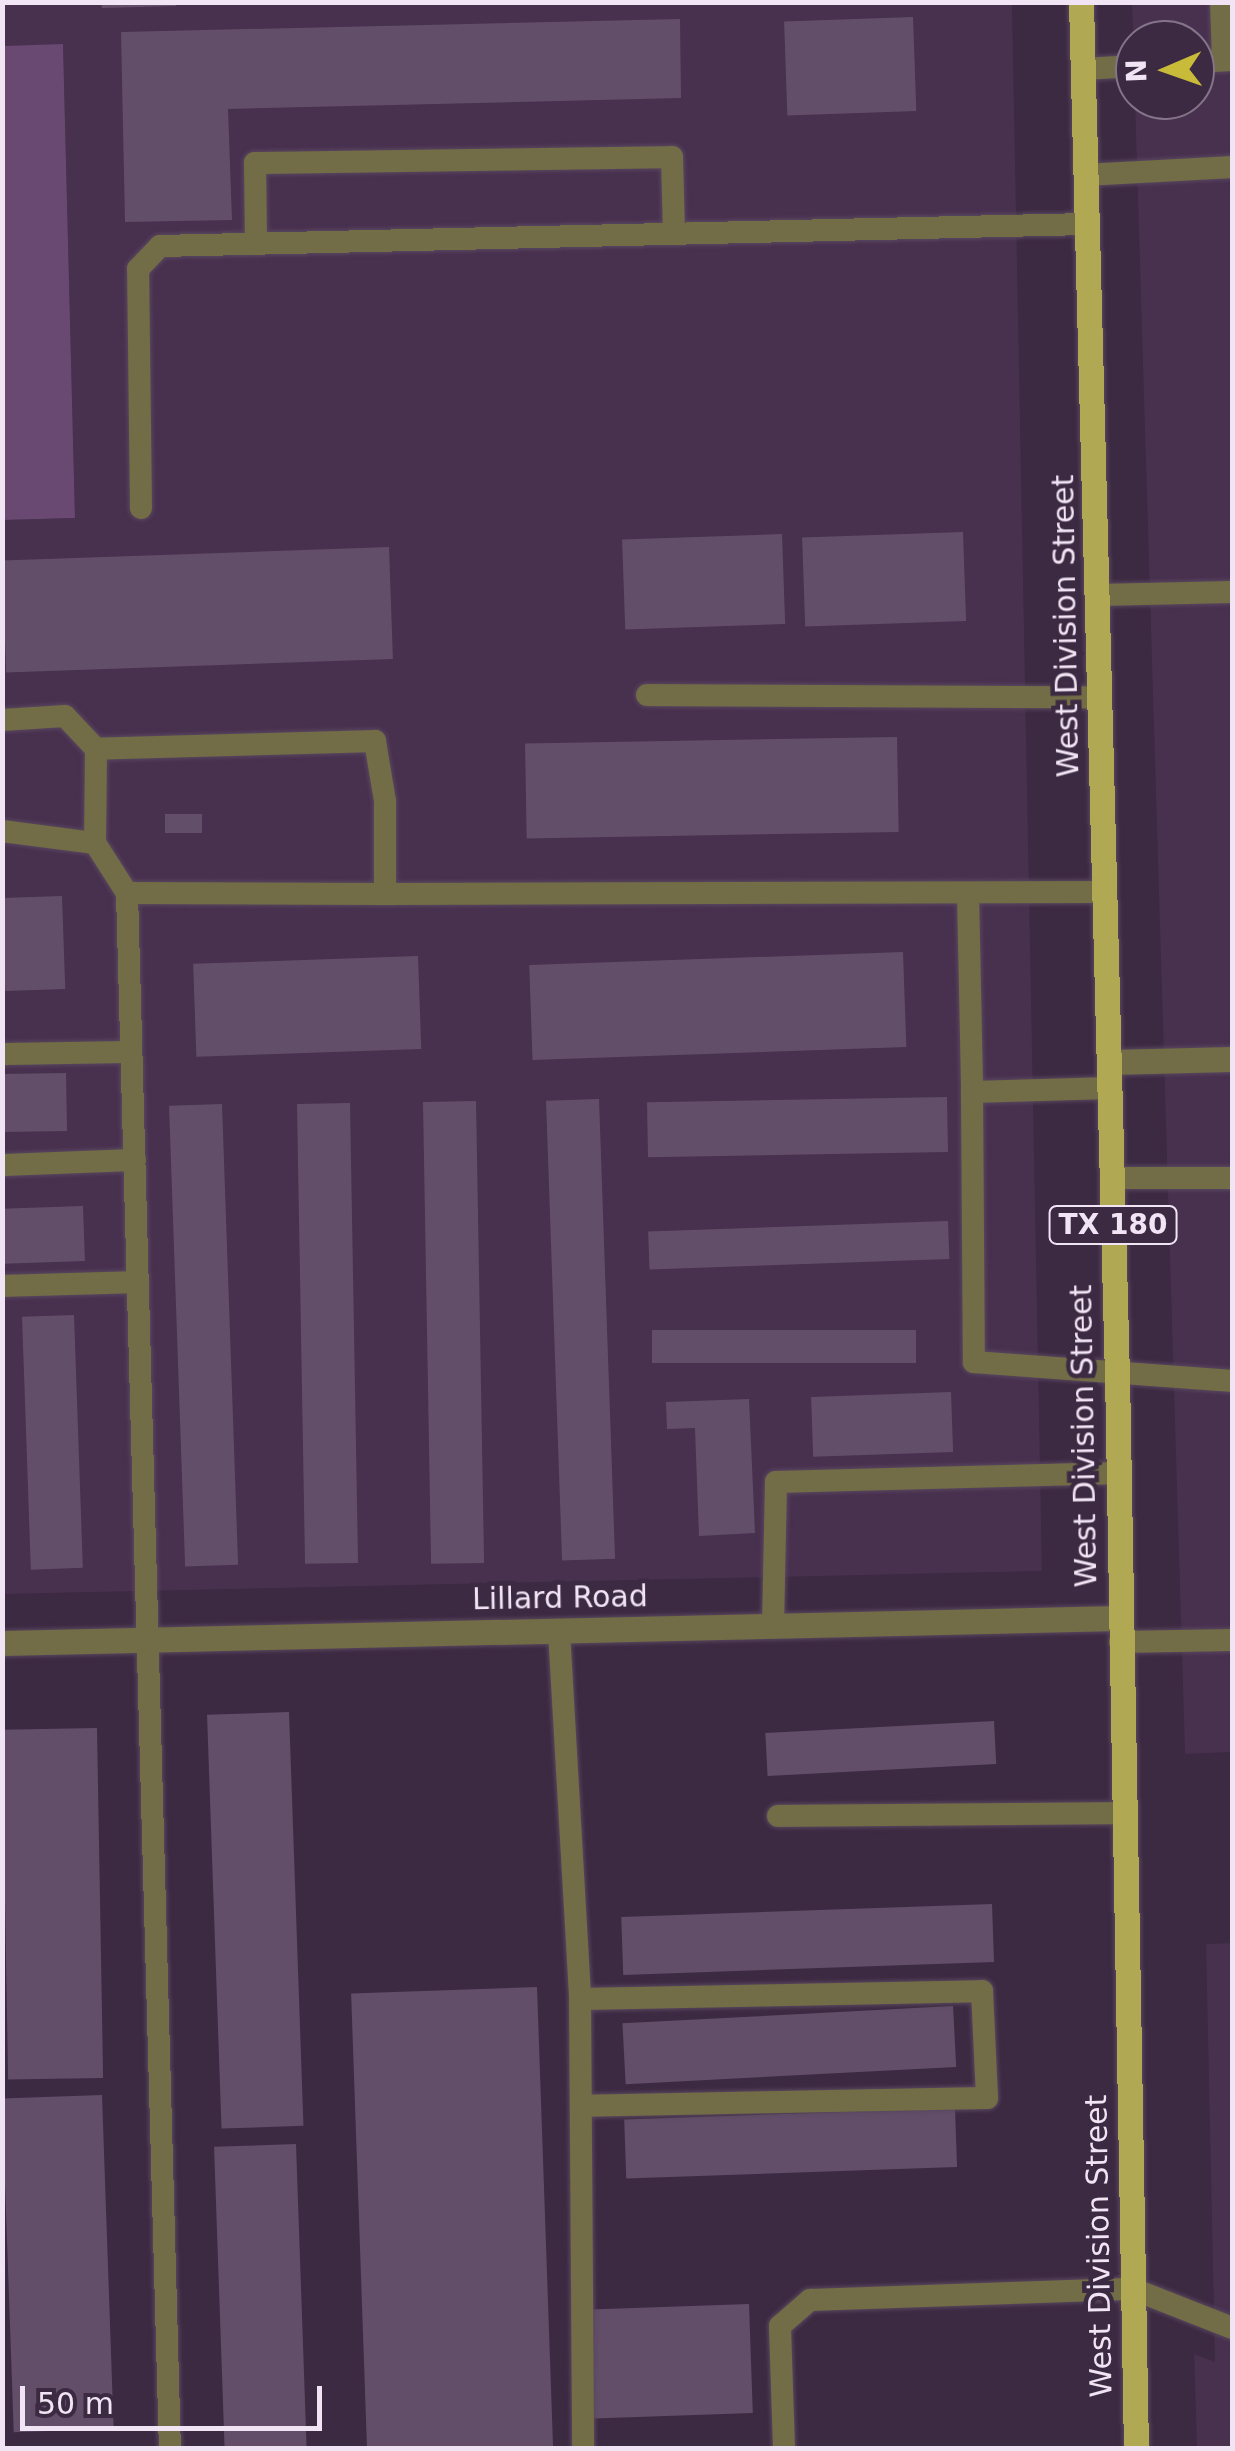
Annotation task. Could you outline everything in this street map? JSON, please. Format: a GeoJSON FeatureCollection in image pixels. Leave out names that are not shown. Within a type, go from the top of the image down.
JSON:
{"type":"FeatureCollection","features":[{"type":"Feature","properties":{"kind":"main road","name":"West Division Street"},"geometry":{"type":"LineString","coordinates":[[1081,2],[1117,1374],[1136,2448]]}},
{"type":"Feature","properties":{"kind":"street"},"geometry":{"type":"LineString","coordinates":[[1109,1075],[1232,1059]]}},
{"type":"Feature","properties":{"kind":"street","name":"Lillard Road"},"geometry":{"type":"LineString","coordinates":[[2,1643],[773,1626],[1120,1630]]}},
{"type":"Feature","properties":{"kind":"lane"},"geometry":{"type":"LineString","coordinates":[[1221,2],[1228,60]]}},
{"type":"Feature","properties":{"kind":"lane"},"geometry":{"type":"LineString","coordinates":[[1083,69],[1115,67]]}},
{"type":"Feature","properties":{"kind":"lane"},"geometry":{"type":"LineString","coordinates":[[256,244],[255,163],[672,157],[674,234]]}},
{"type":"Feature","properties":{"kind":"lane"},"geometry":{"type":"LineString","coordinates":[[1086,175],[1232,167]]}},
{"type":"Feature","properties":{"kind":"lane"},"geometry":{"type":"LineString","coordinates":[[141,508],[138,269],[160,246],[1087,224]]}},
{"type":"Feature","properties":{"kind":"lane"},"geometry":{"type":"LineString","coordinates":[[1098,596],[1232,592]]}},
{"type":"Feature","properties":{"kind":"lane"},"geometry":{"type":"LineString","coordinates":[[647,695],[1100,697]]}},
{"type":"Feature","properties":{"kind":"lane"},"geometry":{"type":"LineString","coordinates":[[2,720],[65,716],[96,749],[95,843],[126,893],[170,2448]]}},
{"type":"Feature","properties":{"kind":"lane"},"geometry":{"type":"LineString","coordinates":[[96,749],[374,741],[385,801],[385,894]]}},
{"type":"Feature","properties":{"kind":"lane"},"geometry":{"type":"LineString","coordinates":[[2,831],[95,843]]}},
{"type":"Feature","properties":{"kind":"lane"},"geometry":{"type":"LineString","coordinates":[[126,893],[1105,892]]}},
{"type":"Feature","properties":{"kind":"lane"},"geometry":{"type":"LineString","coordinates":[[968,893],[974,1362],[1232,1381]]}},
{"type":"Feature","properties":{"kind":"lane"},"geometry":{"type":"LineString","coordinates":[[2,1054],[132,1052]]}},
{"type":"Feature","properties":{"kind":"lane"},"geometry":{"type":"LineString","coordinates":[[972,1092],[1109,1075]]}},
{"type":"Feature","properties":{"kind":"lane"},"geometry":{"type":"LineString","coordinates":[[2,1165],[134,1160]]}},
{"type":"Feature","properties":{"kind":"lane"},"geometry":{"type":"LineString","coordinates":[[1112,1178],[1232,1178]]}},
{"type":"Feature","properties":{"kind":"lane"},"geometry":{"type":"LineString","coordinates":[[2,1286],[138,1282]]}},
{"type":"Feature","properties":{"kind":"lane"},"geometry":{"type":"LineString","coordinates":[[773,1626],[776,1482],[1119,1473]]}},
{"type":"Feature","properties":{"kind":"lane"},"geometry":{"type":"LineString","coordinates":[[1120,1630],[1232,1640]]}},
{"type":"Feature","properties":{"kind":"lane"},"geometry":{"type":"LineString","coordinates":[[559,1631],[580,1999],[583,2448]]}},
{"type":"Feature","properties":{"kind":"lane"},"geometry":{"type":"LineString","coordinates":[[778,1816],[1124,1813]]}},
{"type":"Feature","properties":{"kind":"lane"},"geometry":{"type":"LineString","coordinates":[[580,1999],[982,1991],[987,2098],[583,2106]]}},
{"type":"Feature","properties":{"kind":"lane"},"geometry":{"type":"LineString","coordinates":[[784,2448],[780,2326],[810,2300],[1133,2288],[1232,2328]]}},
{"type":"Feature","properties":{"kind":"shaded area"},"geometry":{"type":"Polygon","coordinates":[[[3,3],[1012,3],[1042,1571],[3,1594],[2,520],[75,518],[63,45],[3,46],[3,3]]]}},
{"type":"Feature","properties":{"kind":"shaded area"},"geometry":{"type":"Polygon","coordinates":[[[1132,3],[1232,3],[1232,1752],[1185,1754],[1136,120],[1215,120],[1215,20],[1133,20],[1132,3]]]}},
{"type":"Feature","properties":{"kind":"shaded area"},"geometry":{"type":"Polygon","coordinates":[[[63,44],[75,518],[3,520],[3,46],[63,44]]]}},
{"type":"Feature","properties":{"kind":"shaded area"},"geometry":{"type":"Polygon","coordinates":[[[1232,1943],[1232,2448],[1197,2448],[1194,2354],[1215,2362],[1206,1944],[1232,1943]]]}},
{"type":"Feature","properties":{"kind":"building"},"geometry":{"type":"Polygon","coordinates":[[[101,2],[176,2],[176,6],[102,8],[101,2]]]}},
{"type":"Feature","properties":{"kind":"building"},"geometry":{"type":"Polygon","coordinates":[[[913,17],[916,111],[787,115],[784,22],[913,17]]]}},
{"type":"Feature","properties":{"kind":"building"},"geometry":{"type":"Polygon","coordinates":[[[680,19],[681,98],[228,109],[232,220],[125,222],[121,32],[680,19]]]}},
{"type":"Feature","properties":{"kind":"building"},"geometry":{"type":"Polygon","coordinates":[[[963,532],[966,621],[805,627],[802,538],[963,532]]]}},
{"type":"Feature","properties":{"kind":"building"},"geometry":{"type":"Polygon","coordinates":[[[782,534],[785,624],[625,630],[622,540],[782,534]]]}},
{"type":"Feature","properties":{"kind":"building"},"geometry":{"type":"Polygon","coordinates":[[[389,547],[393,659],[6,672],[2,561],[389,547]]]}},
{"type":"Feature","properties":{"kind":"building"},"geometry":{"type":"Polygon","coordinates":[[[897,737],[899,832],[527,838],[525,743],[897,737]]]}},
{"type":"Feature","properties":{"kind":"building"},"geometry":{"type":"Polygon","coordinates":[[[165,814],[202,814],[202,833],[165,833],[165,814]]]}},
{"type":"Feature","properties":{"kind":"building"},"geometry":{"type":"Polygon","coordinates":[[[62,896],[65,989],[5,991],[2,898],[62,896]]]}},
{"type":"Feature","properties":{"kind":"building"},"geometry":{"type":"Polygon","coordinates":[[[903,952],[906,1047],[533,1060],[529,965],[903,952]]]}},
{"type":"Feature","properties":{"kind":"building"},"geometry":{"type":"Polygon","coordinates":[[[418,956],[421,1049],[196,1057],[193,964],[418,956]]]}},
{"type":"Feature","properties":{"kind":"building"},"geometry":{"type":"Polygon","coordinates":[[[66,1073],[67,1131],[3,1132],[2,1074],[66,1073]]]}},
{"type":"Feature","properties":{"kind":"building"},"geometry":{"type":"Polygon","coordinates":[[[947,1097],[948,1152],[648,1157],[647,1102],[947,1097]]]}},
{"type":"Feature","properties":{"kind":"building"},"geometry":{"type":"Polygon","coordinates":[[[599,1099],[615,1559],[562,1561],[546,1101],[599,1099]]]}},
{"type":"Feature","properties":{"kind":"building"},"geometry":{"type":"Polygon","coordinates":[[[476,1101],[484,1563],[431,1564],[423,1102],[476,1101]]]}},
{"type":"Feature","properties":{"kind":"building"},"geometry":{"type":"Polygon","coordinates":[[[350,1103],[358,1563],[305,1564],[297,1104],[350,1103]]]}},
{"type":"Feature","properties":{"kind":"building"},"geometry":{"type":"Polygon","coordinates":[[[222,1104],[238,1565],[185,1567],[169,1106],[222,1104]]]}},
{"type":"Feature","properties":{"kind":"building"},"geometry":{"type":"Polygon","coordinates":[[[83,1206],[85,1261],[4,1264],[2,1209],[83,1206]]]}},
{"type":"Feature","properties":{"kind":"building"},"geometry":{"type":"Polygon","coordinates":[[[948,1221],[949,1259],[650,1269],[648,1231],[948,1221]]]}},
{"type":"Feature","properties":{"kind":"building"},"geometry":{"type":"Polygon","coordinates":[[[74,1315],[83,1568],[31,1570],[22,1317],[74,1315]]]}},
{"type":"Feature","properties":{"kind":"building"},"geometry":{"type":"Polygon","coordinates":[[[652,1330],[916,1330],[916,1363],[652,1363],[652,1330]]]}},
{"type":"Feature","properties":{"kind":"building"},"geometry":{"type":"Polygon","coordinates":[[[951,1392],[953,1452],[813,1457],[811,1397],[951,1392]]]}},
{"type":"Feature","properties":{"kind":"building"},"geometry":{"type":"Polygon","coordinates":[[[749,1399],[755,1533],[699,1536],[695,1428],[667,1429],[666,1402],[749,1399]]]}},
{"type":"Feature","properties":{"kind":"building"},"geometry":{"type":"Polygon","coordinates":[[[289,1712],[303,2126],[221,2129],[207,1715],[289,1712]]]}},
{"type":"Feature","properties":{"kind":"building"},"geometry":{"type":"Polygon","coordinates":[[[994,1721],[996,1764],[768,1776],[765,1733],[994,1721]]]}},
{"type":"Feature","properties":{"kind":"building"},"geometry":{"type":"Polygon","coordinates":[[[97,1728],[103,2078],[8,2080],[2,1730],[97,1728]]]}},
{"type":"Feature","properties":{"kind":"building"},"geometry":{"type":"Polygon","coordinates":[[[992,1904],[994,1962],[623,1975],[621,1917],[992,1904]]]}},
{"type":"Feature","properties":{"kind":"building"},"geometry":{"type":"Polygon","coordinates":[[[537,1987],[553,2448],[367,2448],[351,1993],[537,1987]]]}},
{"type":"Feature","properties":{"kind":"building"},"geometry":{"type":"Polygon","coordinates":[[[953,2006],[956,2067],[626,2084],[622,2023],[953,2006]]]}},
{"type":"Feature","properties":{"kind":"building"},"geometry":{"type":"Polygon","coordinates":[[[102,2095],[114,2429],[14,2432],[2,2098],[102,2095]]]}},
{"type":"Feature","properties":{"kind":"building"},"geometry":{"type":"Polygon","coordinates":[[[955,2108],[957,2167],[626,2179],[624,2120],[955,2108]]]}},
{"type":"Feature","properties":{"kind":"building"},"geometry":{"type":"Polygon","coordinates":[[[296,2144],[307,2448],[225,2448],[214,2147],[296,2144]]]}},
{"type":"Feature","properties":{"kind":"building"},"geometry":{"type":"Polygon","coordinates":[[[749,2304],[753,2413],[594,2418],[590,2310],[749,2304]]]}}]}
